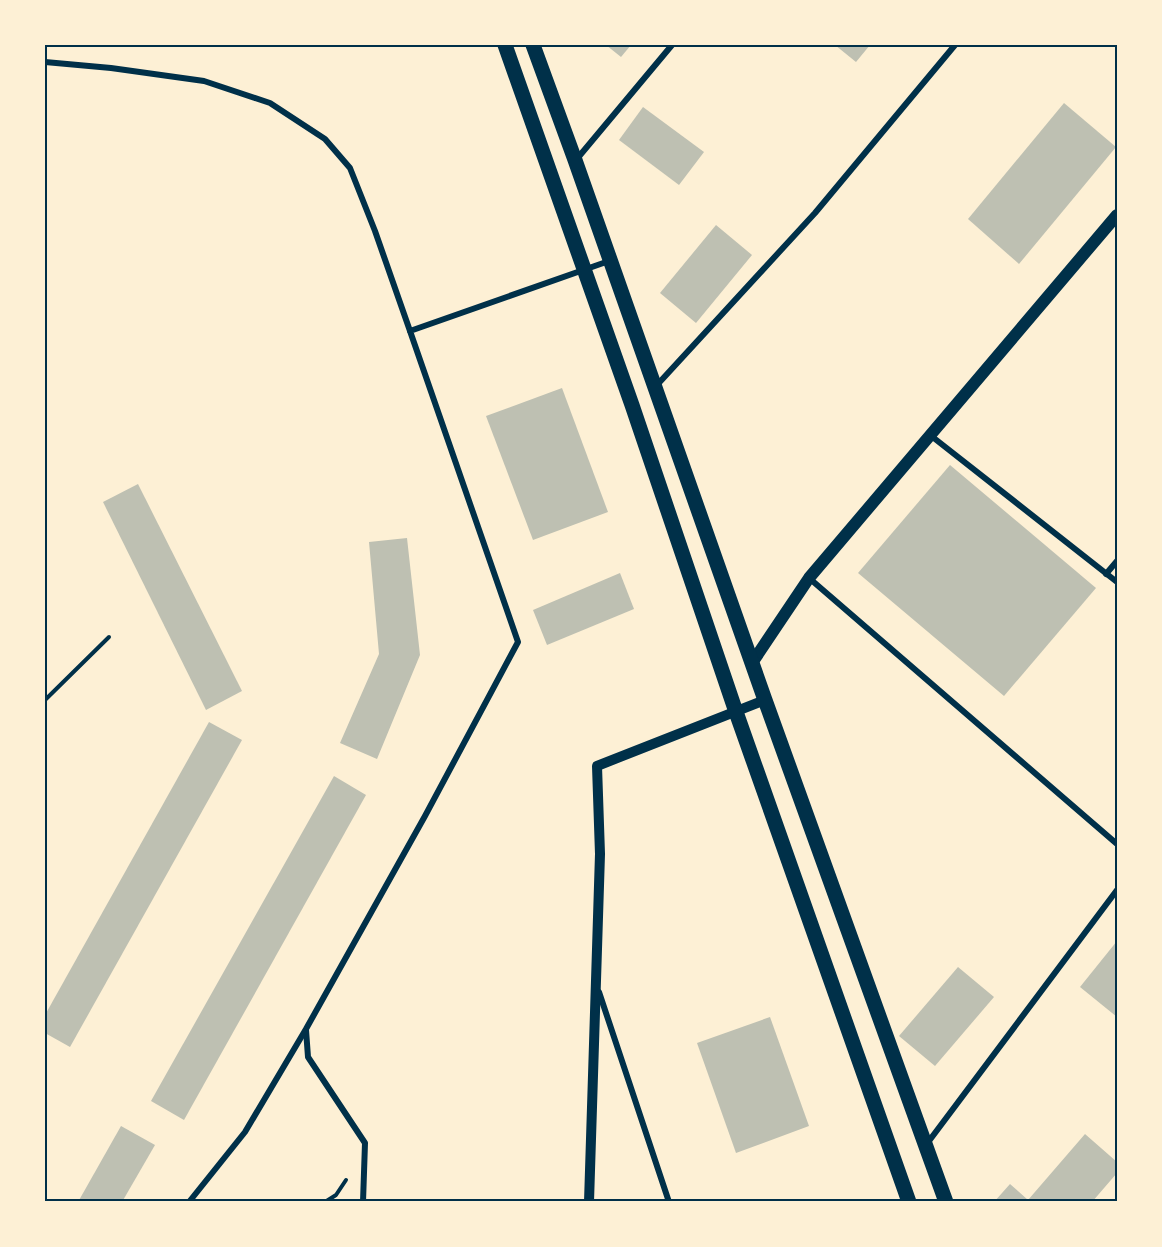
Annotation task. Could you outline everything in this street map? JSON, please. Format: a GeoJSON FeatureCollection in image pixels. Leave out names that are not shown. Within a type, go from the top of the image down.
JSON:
{"type":"FeatureCollection","features":[{"type":"Feature","properties":{"kind":"main road"},"geometry":{"type":"LineString","coordinates":[[505,45],[909,1202]]}},
{"type":"Feature","properties":{"kind":"main road"},"geometry":{"type":"LineString","coordinates":[[533,45],[946,1202]]}},
{"type":"Feature","properties":{"kind":"main road"},"geometry":{"type":"LineString","coordinates":[[752,663],[809,578],[1117,215]]}},
{"type":"Feature","properties":{"kind":"street"},"geometry":{"type":"LineString","coordinates":[[575,160],[672,45]]}},
{"type":"Feature","properties":{"kind":"street"},"geometry":{"type":"LineString","coordinates":[[654,387],[815,213],[955,45]]}},
{"type":"Feature","properties":{"kind":"street"},"geometry":{"type":"LineString","coordinates":[[45,62],[111,68],[204,81],[270,103],[325,140],[350,168],[375,231],[518,642],[306,1029],[245,1132],[189,1202]]}},
{"type":"Feature","properties":{"kind":"street"},"geometry":{"type":"LineString","coordinates":[[410,332],[610,261]]}},
{"type":"Feature","properties":{"kind":"street"},"geometry":{"type":"LineString","coordinates":[[930,435],[1117,582]]}},
{"type":"Feature","properties":{"kind":"street"},"geometry":{"type":"LineString","coordinates":[[1106,574],[1117,561]]}},
{"type":"Feature","properties":{"kind":"street"},"geometry":{"type":"LineString","coordinates":[[809,578],[1117,844]]}},
{"type":"Feature","properties":{"kind":"street"},"geometry":{"type":"LineString","coordinates":[[589,1202],[600,854],[597,766],[765,700]]}},
{"type":"Feature","properties":{"kind":"street"},"geometry":{"type":"LineString","coordinates":[[926,1145],[1117,890]]}},
{"type":"Feature","properties":{"kind":"street"},"geometry":{"type":"LineString","coordinates":[[596,983],[669,1202]]}},
{"type":"Feature","properties":{"kind":"street"},"geometry":{"type":"LineString","coordinates":[[306,1029],[308,1057],[365,1143],[363,1202]]}},
{"type":"Feature","properties":{"kind":"path"},"geometry":{"type":"LineString","coordinates":[[45,700],[109,637]]}},
{"type":"Feature","properties":{"kind":"building"},"geometry":{"type":"Polygon","coordinates":[[[606,45],[631,45],[621,57],[606,45]]]}},
{"type":"Feature","properties":{"kind":"building"},"geometry":{"type":"Polygon","coordinates":[[[835,45],[870,45],[856,62],[835,45]]]}},
{"type":"Feature","properties":{"kind":"building"},"geometry":{"type":"Polygon","coordinates":[[[1064,103],[1116,147],[1019,264],[968,219],[1064,103]]]}},
{"type":"Feature","properties":{"kind":"building"},"geometry":{"type":"Polygon","coordinates":[[[643,107],[704,152],[679,185],[619,140],[643,107]]]}},
{"type":"Feature","properties":{"kind":"building"},"geometry":{"type":"Polygon","coordinates":[[[716,225],[752,255],[696,323],[660,293],[716,225]]]}},
{"type":"Feature","properties":{"kind":"building"},"geometry":{"type":"Polygon","coordinates":[[[562,388],[608,512],[533,540],[486,416],[562,388]]]}},
{"type":"Feature","properties":{"kind":"building"},"geometry":{"type":"Polygon","coordinates":[[[950,465],[1096,588],[1004,696],[858,573],[950,465]]]}},
{"type":"Feature","properties":{"kind":"building"},"geometry":{"type":"Polygon","coordinates":[[[138,484],[242,691],[206,710],[103,502],[138,484]]]}},
{"type":"Feature","properties":{"kind":"building"},"geometry":{"type":"Polygon","coordinates":[[[407,538],[420,655],[377,759],[340,743],[379,654],[369,542],[407,538]]]}},
{"type":"Feature","properties":{"kind":"building"},"geometry":{"type":"Polygon","coordinates":[[[620,573],[634,609],[547,645],[533,610],[620,573]]]}},
{"type":"Feature","properties":{"kind":"building"},"geometry":{"type":"Polygon","coordinates":[[[209,722],[242,740],[70,1047],[45,1033],[45,1015],[209,722]]]}},
{"type":"Feature","properties":{"kind":"building"},"geometry":{"type":"Polygon","coordinates":[[[334,776],[366,795],[184,1120],[151,1101],[334,776]]]}},
{"type":"Feature","properties":{"kind":"building"},"geometry":{"type":"Polygon","coordinates":[[[1117,941],[1117,1017],[1080,987],[1117,941]]]}},
{"type":"Feature","properties":{"kind":"building"},"geometry":{"type":"Polygon","coordinates":[[[958,967],[994,997],[935,1066],[899,1036],[958,967]]]}},
{"type":"Feature","properties":{"kind":"building"},"geometry":{"type":"Polygon","coordinates":[[[770,1017],[809,1126],[736,1153],[697,1043],[770,1017]]]}},
{"type":"Feature","properties":{"kind":"building"},"geometry":{"type":"Polygon","coordinates":[[[121,1126],[155,1145],[122,1202],[78,1202],[121,1126]]]}},
{"type":"Feature","properties":{"kind":"building"},"geometry":{"type":"Polygon","coordinates":[[[1085,1134],[1117,1162],[1117,1173],[1092,1202],[994,1202],[1010,1184],[1028,1200],[1085,1134]]]}}]}
